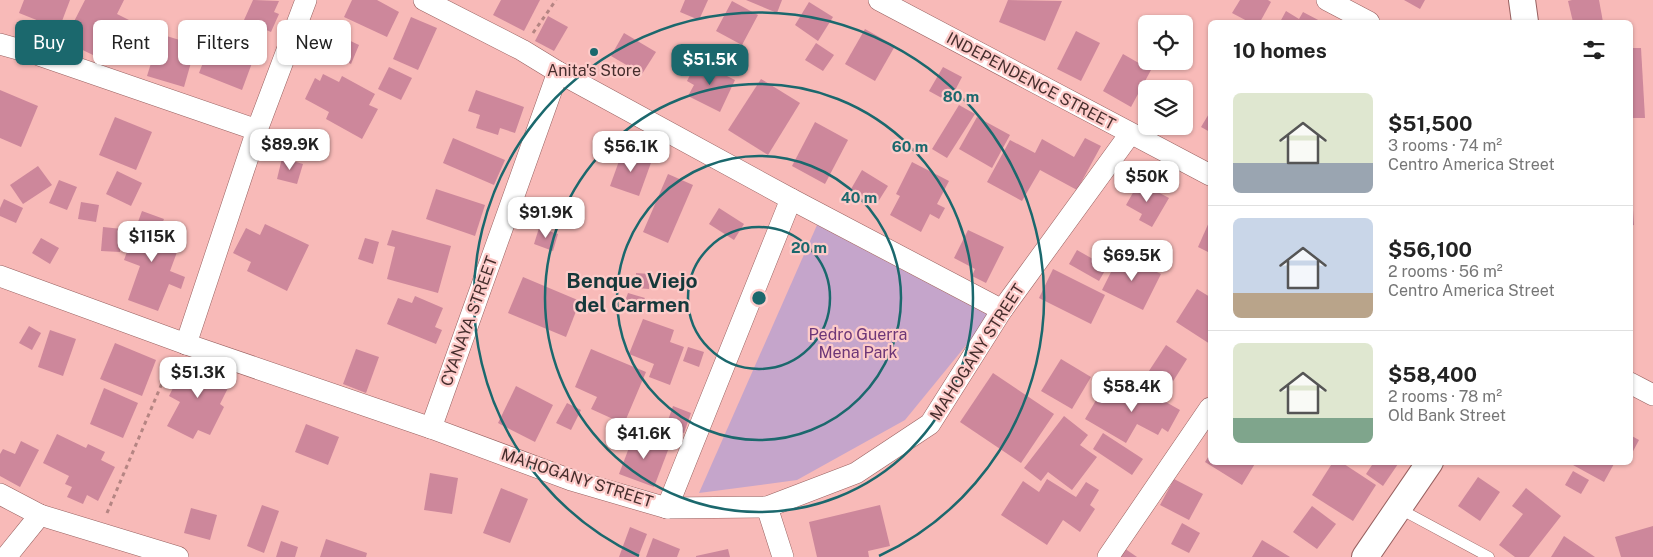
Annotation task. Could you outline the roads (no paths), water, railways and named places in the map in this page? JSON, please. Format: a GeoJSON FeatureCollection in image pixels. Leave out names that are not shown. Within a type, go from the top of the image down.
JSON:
{"type":"FeatureCollection","features":[{"type":"Feature","properties":{"kind":"street"},"geometry":{"type":"LineString","coordinates":[[183,343],[257,130],[306,0]]}},
{"type":"Feature","properties":{"kind":"street"},"geometry":{"type":"LineString","coordinates":[[424,0],[522,50],[558,72],[791,199],[1002,310]]}},
{"type":"Feature","properties":{"kind":"street"},"geometry":{"type":"LineString","coordinates":[[1327,0],[1365,20]]}},
{"type":"Feature","properties":{"kind":"street"},"geometry":{"type":"LineString","coordinates":[[1522,0],[1525,20]]}},
{"type":"Feature","properties":{"kind":"street","name":"INDEPENDENCE STREET"},"geometry":{"type":"LineString","coordinates":[[892,3],[1130,134],[1208,174]]}},
{"type":"Feature","properties":{"kind":"street"},"geometry":{"type":"LineString","coordinates":[[0,44],[38,55],[257,130]]}},
{"type":"Feature","properties":{"kind":"street","name":"CYANAYA STREET"},"geometry":{"type":"LineString","coordinates":[[431,428],[558,72]]}},
{"type":"Feature","properties":{"kind":"street","name":"MAHOGANY STREET"},"geometry":{"type":"LineString","coordinates":[[0,276],[183,343],[431,428],[571,480],[666,508],[767,507],[856,473],[930,424],[1002,310],[1130,134]]}},
{"type":"Feature","properties":{"kind":"street"},"geometry":{"type":"LineString","coordinates":[[666,508],[791,199]]}},
{"type":"Feature","properties":{"kind":"street"},"geometry":{"type":"LineString","coordinates":[[1633,384],[1653,394]]}},
{"type":"Feature","properties":{"kind":"street"},"geometry":{"type":"LineString","coordinates":[[1108,557],[1208,411]]}},
{"type":"Feature","properties":{"kind":"street"},"geometry":{"type":"LineString","coordinates":[[1365,557],[1400,509],[1428,465]]}},
{"type":"Feature","properties":{"kind":"street"},"geometry":{"type":"LineString","coordinates":[[0,494],[40,515],[178,557]]}},
{"type":"Feature","properties":{"kind":"street"},"geometry":{"type":"LineString","coordinates":[[767,507],[783,557]]}},
{"type":"Feature","properties":{"kind":"street"},"geometry":{"type":"LineString","coordinates":[[6,557],[40,515]]}},
{"type":"Feature","properties":{"kind":"lane"},"geometry":{"type":"LineString","coordinates":[[1400,509],[1489,557]]}},
{"type":"Feature","properties":{"kind":"place","name":"Anita's Store"},"geometry":{"type":"Point","coordinates":[594,52]}},
{"type":"Feature","properties":{"kind":"district","name":"Benque Viejo del Carmen"},"geometry":{"type":"Point","coordinates":[632,292]}},
{"type":"Feature","properties":{"kind":"park label","name":"Pedro Guerra Mena Park"},"geometry":{"type":"Point","coordinates":[858,343]}}]}
